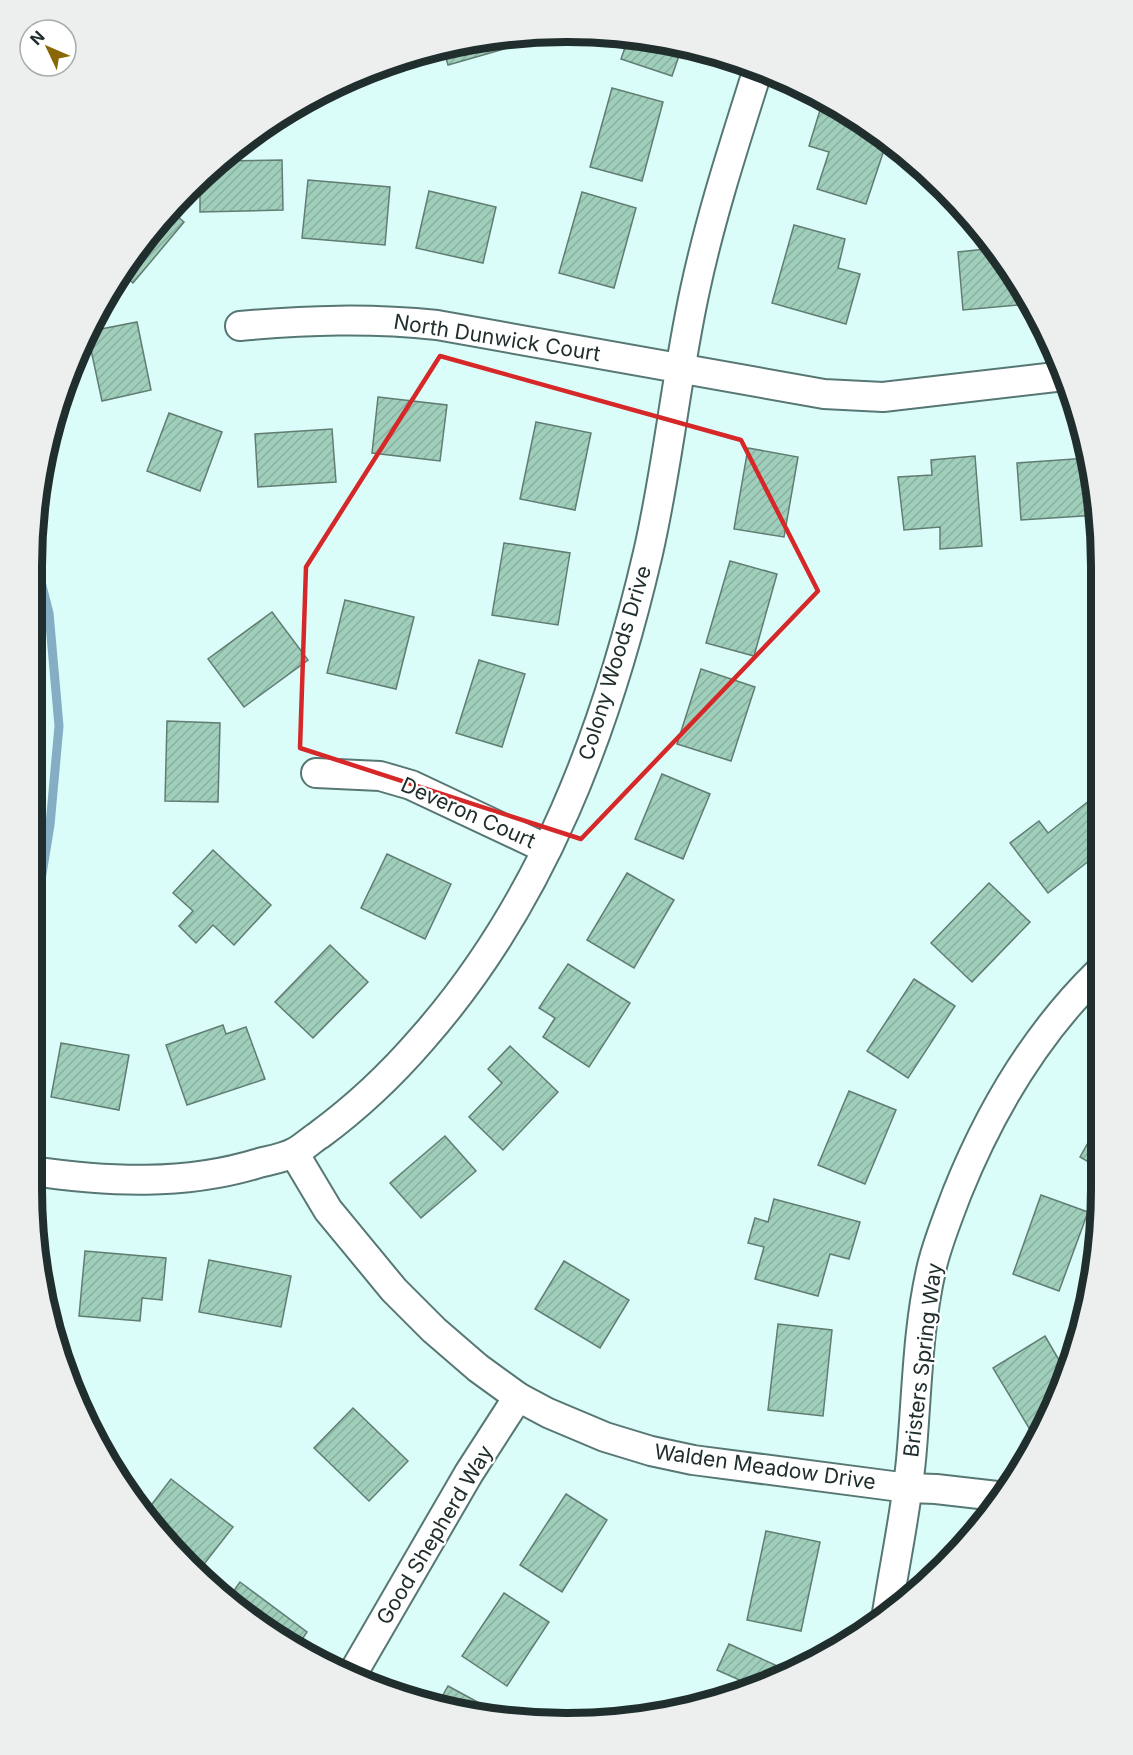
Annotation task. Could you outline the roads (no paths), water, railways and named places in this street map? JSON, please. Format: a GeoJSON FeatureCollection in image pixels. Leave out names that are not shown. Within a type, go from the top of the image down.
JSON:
{"type":"FeatureCollection","features":[{"type":"Feature","properties":{"kind":"street","name":"Colony Woods Drive"},"geometry":{"type":"LineString","coordinates":[[42,1172],[113,1181],[187,1178],[232,1172],[294,1153],[339,1120],[374,1090],[408,1056],[449,1009],[506,927],[547,849],[585,765],[615,676],[648,551],[694,292],[732,149],[755,78]]}},
{"type":"Feature","properties":{"kind":"street","name":"North Dunwick Court"},"geometry":{"type":"LineString","coordinates":[[240,326],[310,320],[397,321],[494,334],[681,370],[824,394],[883,397],[1055,377]]}},
{"type":"Feature","properties":{"kind":"street","name":"Deveron Court"},"geometry":{"type":"LineString","coordinates":[[316,772],[380,776],[411,785],[547,849]]}},
{"type":"Feature","properties":{"kind":"street","name":"Bristers Spring Way"},"geometry":{"type":"LineString","coordinates":[[889,1603],[908,1488],[924,1318],[932,1267],[941,1233],[969,1164],[1002,1097],[1041,1037],[1091,981]]}},
{"type":"Feature","properties":{"kind":"street","name":"Walden Meadow Drive"},"geometry":{"type":"LineString","coordinates":[[294,1153],[328,1210],[394,1290],[434,1330],[478,1368],[518,1397],[548,1413],[605,1437],[651,1451],[693,1460],[908,1488],[992,1495]]}},
{"type":"Feature","properties":{"kind":"street","name":"Good Shepherd Way"},"geometry":{"type":"LineString","coordinates":[[356,1669],[470,1473],[518,1397]]}},
{"type":"Feature","properties":{"kind":"waterway"},"geometry":{"type":"LineString","coordinates":[[42,586],[49,613],[59,726],[50,825],[42,874]]}}]}
